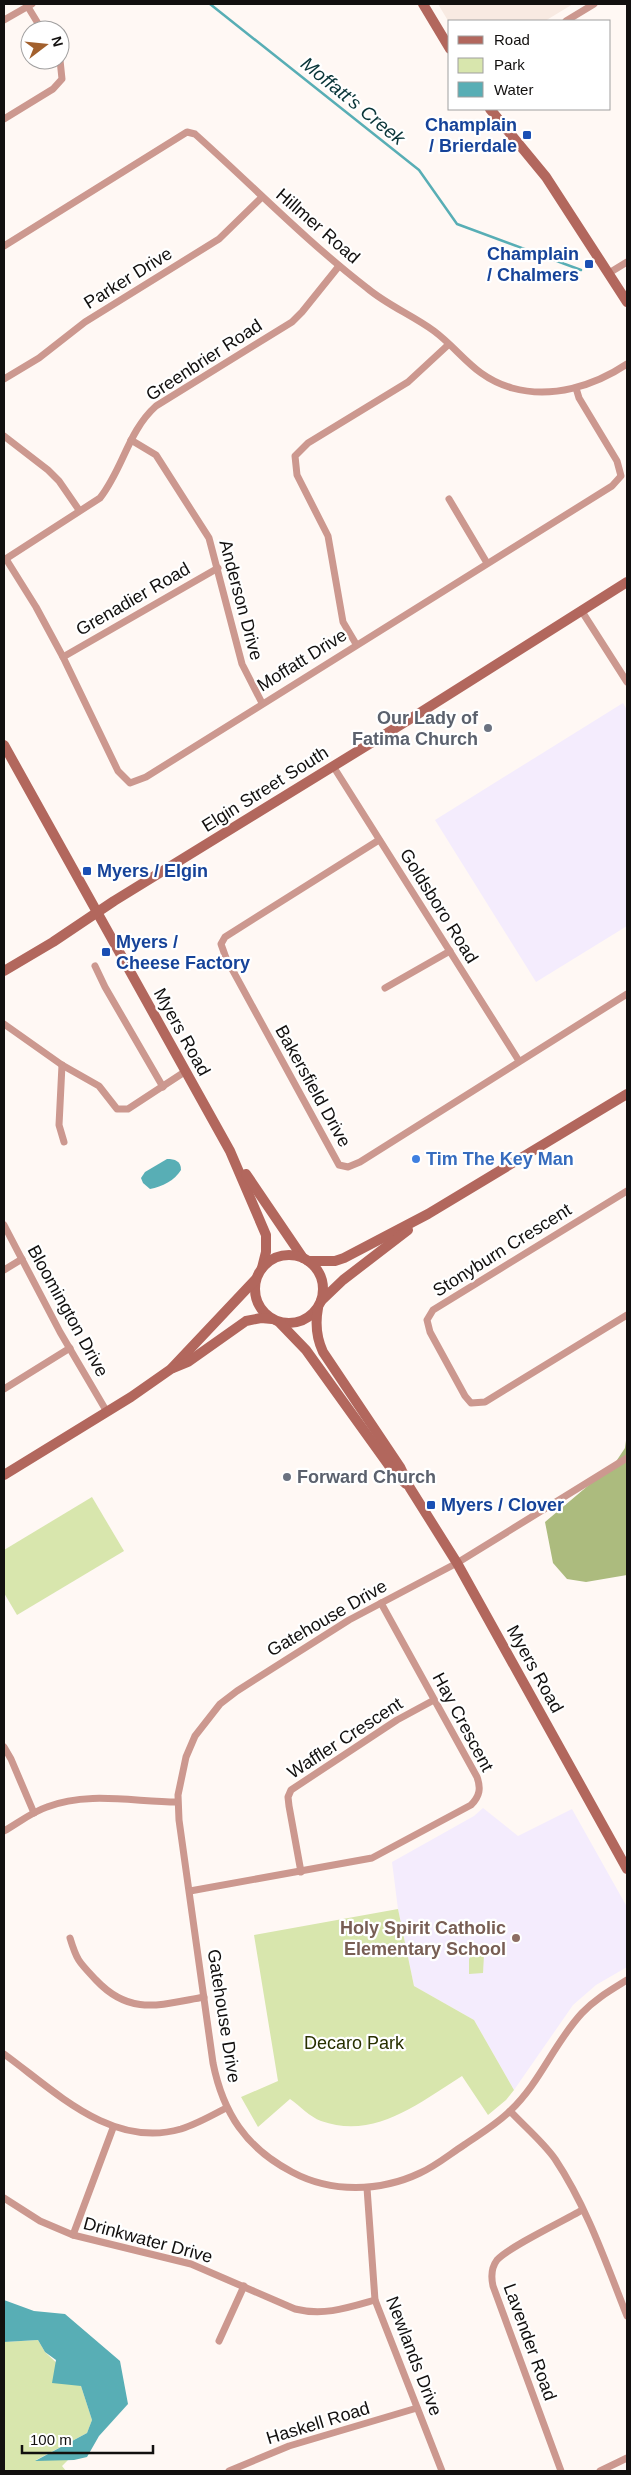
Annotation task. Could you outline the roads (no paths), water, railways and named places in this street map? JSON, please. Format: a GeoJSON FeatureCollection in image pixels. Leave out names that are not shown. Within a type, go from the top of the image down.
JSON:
{"type":"FeatureCollection","features":[{"type":"Feature","properties":{"kind":"main road"},"geometry":{"type":"LineString","coordinates":[[423,4],[448,46]]}},
{"type":"Feature","properties":{"kind":"main road"},"geometry":{"type":"LineString","coordinates":[[491,110],[542,173],[627,302]]}},
{"type":"Feature","properties":{"kind":"main road","name":"Elgin Street South"},"geometry":{"type":"LineString","coordinates":[[4,970],[627,582]]}},
{"type":"Feature","properties":{"kind":"main road","name":"Myers Road"},"geometry":{"type":"LineString","coordinates":[[4,745],[230,1151],[266,1235],[266,1252],[262,1268]]}},
{"type":"Feature","properties":{"kind":"main road"},"geometry":{"type":"LineString","coordinates":[[171,1369],[257,1278],[262,1268],[268,1262],[285,1255],[335,1261],[344,1258],[428,1214],[627,1094]]}},
{"type":"Feature","properties":{"kind":"main road","name":"Myers Road"},"geometry":{"type":"LineString","coordinates":[[230,1151],[306,1259]]}},
{"type":"Feature","properties":{"kind":"main road"},"geometry":{"type":"LineString","coordinates":[[4,1475],[107,1412],[171,1369],[188,1362],[250,1319],[276,1320],[290,1323],[301,1321],[344,1280],[428,1214]]}},
{"type":"Feature","properties":{"kind":"main road"},"geometry":{"type":"LineString","coordinates":[[306,1259],[316,1268],[322,1278],[323,1290],[319,1304]]}},
{"type":"Feature","properties":{"kind":"main road"},"geometry":{"type":"LineString","coordinates":[[257,1278],[255,1290],[257,1301],[263,1311],[276,1320]]}},
{"type":"Feature","properties":{"kind":"main road","name":"Myers Road"},"geometry":{"type":"LineString","coordinates":[[319,1304],[315,1321],[316,1336],[323,1352],[400,1466],[410,1488],[457,1563],[627,1869]]}},
{"type":"Feature","properties":{"kind":"main road","name":"Myers Road"},"geometry":{"type":"LineString","coordinates":[[276,1320],[306,1350],[394,1471],[410,1488]]}},
{"type":"Feature","properties":{"kind":"street"},"geometry":{"type":"LineString","coordinates":[[568,20],[594,4]]}},
{"type":"Feature","properties":{"kind":"street"},"geometry":{"type":"LineString","coordinates":[[4,20],[30,5],[37,20]]}},
{"type":"Feature","properties":{"kind":"street"},"geometry":{"type":"LineString","coordinates":[[4,120],[53,89],[62,79],[61,70]]}},
{"type":"Feature","properties":{"kind":"street","name":"Hillmer Road"},"geometry":{"type":"LineString","coordinates":[[4,246],[187,132],[195,134],[339,266],[369,290],[435,332],[481,373],[512,388],[550,391],[576,388],[612,374],[627,364]]}},
{"type":"Feature","properties":{"kind":"street","name":"Parker Drive"},"geometry":{"type":"LineString","coordinates":[[4,379],[40,358],[85,322],[219,239],[262,196]]}},
{"type":"Feature","properties":{"kind":"street"},"geometry":{"type":"LineString","coordinates":[[609,273],[627,262]]}},
{"type":"Feature","properties":{"kind":"street","name":"Greenbrier Road"},"geometry":{"type":"LineString","coordinates":[[5,559],[100,498],[109,486],[139,425],[156,406],[292,322],[339,266]]}},
{"type":"Feature","properties":{"kind":"street"},"geometry":{"type":"LineString","coordinates":[[356,644],[343,622],[328,536],[297,475],[295,456],[308,443],[408,382],[448,345]]}},
{"type":"Feature","properties":{"kind":"street","name":"Moffatt Drive"},"geometry":{"type":"LineString","coordinates":[[5,559],[36,606],[118,771],[130,783],[146,777],[356,644],[612,486],[621,476],[617,461],[578,398],[576,388]]}},
{"type":"Feature","properties":{"kind":"street"},"geometry":{"type":"LineString","coordinates":[[4,436],[48,470],[59,481],[79,510]]}},
{"type":"Feature","properties":{"kind":"street","name":"Anderson Drive"},"geometry":{"type":"LineString","coordinates":[[131,440],[146,447],[162,463],[209,538],[242,664],[262,703]]}},
{"type":"Feature","properties":{"kind":"street"},"geometry":{"type":"LineString","coordinates":[[449,499],[487,563]]}},
{"type":"Feature","properties":{"kind":"street","name":"Grenadier Road"},"geometry":{"type":"LineString","coordinates":[[63,657],[218,568]]}},
{"type":"Feature","properties":{"kind":"street"},"geometry":{"type":"LineString","coordinates":[[581,610],[627,682]]}},
{"type":"Feature","properties":{"kind":"street","name":"Goldsboro Road"},"geometry":{"type":"LineString","coordinates":[[333,766],[518,1061]]}},
{"type":"Feature","properties":{"kind":"street","name":"Bakersfield Drive"},"geometry":{"type":"LineString","coordinates":[[379,840],[224,936],[221,944],[226,958],[339,1165],[348,1167],[360,1162],[627,994]]}},
{"type":"Feature","properties":{"kind":"street"},"geometry":{"type":"LineString","coordinates":[[385,988],[450,951]]}},
{"type":"Feature","properties":{"kind":"street"},"geometry":{"type":"LineString","coordinates":[[95,966],[105,987],[163,1087]]}},
{"type":"Feature","properties":{"kind":"street"},"geometry":{"type":"LineString","coordinates":[[4,1024],[62,1065],[99,1086],[117,1109],[128,1109],[186,1072]]}},
{"type":"Feature","properties":{"kind":"street"},"geometry":{"type":"LineString","coordinates":[[62,1065],[59,1125],[64,1142]]}},
{"type":"Feature","properties":{"kind":"street","name":"Stonyburn Crescent"},"geometry":{"type":"LineString","coordinates":[[627,1191],[432,1310],[427,1320],[430,1332],[442,1355],[464,1396],[471,1403],[484,1402],[627,1315]]}},
{"type":"Feature","properties":{"kind":"street","name":"Bloomington Drive"},"geometry":{"type":"LineString","coordinates":[[4,1225],[70,1348],[107,1412]]}},
{"type":"Feature","properties":{"kind":"street"},"geometry":{"type":"LineString","coordinates":[[4,1270],[22,1259]]}},
{"type":"Feature","properties":{"kind":"street"},"geometry":{"type":"LineString","coordinates":[[4,1389],[70,1348]]}},
{"type":"Feature","properties":{"kind":"street","name":"Gatehouse Drive"},"geometry":{"type":"LineString","coordinates":[[627,1458],[457,1563],[326,1634],[237,1691],[220,1704],[195,1736],[186,1757],[177,1802],[215,2074],[226,2108],[251,2142],[286,2169],[322,2183],[367,2188],[403,2180],[421,2172],[488,2129],[510,2111],[534,2083],[582,2013],[597,1999],[627,1980]]}},
{"type":"Feature","properties":{"kind":"street","name":"Hay Crescent"},"geometry":{"type":"LineString","coordinates":[[190,1891],[301,1872],[379,1855],[471,1805],[476,1800],[480,1788],[477,1777],[381,1603]]}},
{"type":"Feature","properties":{"kind":"street","name":"Waffler Crescent"},"geometry":{"type":"LineString","coordinates":[[301,1872],[289,1806],[288,1797],[291,1790],[397,1720],[434,1700]]}},
{"type":"Feature","properties":{"kind":"street"},"geometry":{"type":"LineString","coordinates":[[4,1747],[12,1759],[34,1813]]}},
{"type":"Feature","properties":{"kind":"street"},"geometry":{"type":"LineString","coordinates":[[4,1831],[34,1813],[58,1803],[88,1798],[177,1802]]}},
{"type":"Feature","properties":{"kind":"street"},"geometry":{"type":"LineString","coordinates":[[70,1938],[77,1960],[110,1994],[118,1999],[142,2005],[204,1997]]}},
{"type":"Feature","properties":{"kind":"street"},"geometry":{"type":"LineString","coordinates":[[4,2054],[87,2114],[113,2128],[141,2132],[170,2131],[192,2125],[226,2108]]}},
{"type":"Feature","properties":{"kind":"street"},"geometry":{"type":"LineString","coordinates":[[510,2111],[554,2158],[598,2243],[627,2316]]}},
{"type":"Feature","properties":{"kind":"street"},"geometry":{"type":"LineString","coordinates":[[73,2235],[113,2128]]}},
{"type":"Feature","properties":{"kind":"street","name":"Newlands Drive"},"geometry":{"type":"LineString","coordinates":[[367,2188],[375,2300],[442,2471]]}},
{"type":"Feature","properties":{"kind":"street","name":"Drinkwater Drive"},"geometry":{"type":"LineString","coordinates":[[4,2198],[40,2221],[73,2235],[89,2241],[191,2264],[295,2309],[310,2312],[333,2312],[375,2300]]}},
{"type":"Feature","properties":{"kind":"street","name":"Lavender Road"},"geometry":{"type":"LineString","coordinates":[[561,2471],[491,2277],[493,2267],[503,2255],[582,2210]]}},
{"type":"Feature","properties":{"kind":"street"},"geometry":{"type":"LineString","coordinates":[[218,2341],[244,2286]]}},
{"type":"Feature","properties":{"kind":"street","name":"Haskell Road"},"geometry":{"type":"LineString","coordinates":[[229,2471],[284,2448],[417,2408]]}},
{"type":"Feature","properties":{"kind":"street"},"geometry":{"type":"LineString","coordinates":[[600,2471],[627,2458]]}},
{"type":"Feature","properties":{"kind":"water"},"geometry":{"type":"Polygon","coordinates":[[[167,1159],[177,1161],[180,1164],[181,1170],[168,1182],[150,1189],[143,1183],[141,1178],[145,1172],[167,1159]]]}},
{"type":"Feature","properties":{"kind":"water"},"geometry":{"type":"Polygon","coordinates":[[[4,2300],[34,2311],[65,2314],[120,2361],[128,2404],[99,2436],[87,2457],[74,2460],[35,2461],[87,2433],[92,2420],[81,2386],[52,2383],[56,2360],[45,2352],[38,2340],[4,2342],[4,2300]]]}},
{"type":"Feature","properties":{"kind":"waterway","name":"Moffatt's Creek"},"geometry":{"type":"LineString","coordinates":[[210,4],[419,170],[457,224],[581,270]]}},
{"type":"Feature","properties":{"kind":"place","name":"Champlain / Brierdale"},"geometry":{"type":"Point","coordinates":[527,135]}},
{"type":"Feature","properties":{"kind":"place","name":"Champlain / Chalmers"},"geometry":{"type":"Point","coordinates":[589,264]}},
{"type":"Feature","properties":{"kind":"place","name":"Our Lady of Fatima Church"},"geometry":{"type":"Point","coordinates":[488,728]}},
{"type":"Feature","properties":{"kind":"place","name":"Myers / Elgin"},"geometry":{"type":"Point","coordinates":[87,871]}},
{"type":"Feature","properties":{"kind":"place","name":"Myers / Cheese Factory"},"geometry":{"type":"Point","coordinates":[106,952]}},
{"type":"Feature","properties":{"kind":"place","name":"Tim The Key Man"},"geometry":{"type":"Point","coordinates":[416,1159]}},
{"type":"Feature","properties":{"kind":"place","name":"Forward Church"},"geometry":{"type":"Point","coordinates":[287,1477]}},
{"type":"Feature","properties":{"kind":"place","name":"Myers / Clover"},"geometry":{"type":"Point","coordinates":[431,1505]}},
{"type":"Feature","properties":{"kind":"place","name":"Holy Spirit Catholic Elementary School"},"geometry":{"type":"Point","coordinates":[516,1938]}},
{"type":"Feature","properties":{"kind":"park label","name":"Decaro Park"},"geometry":{"type":"Point","coordinates":[354,2043]}}]}
